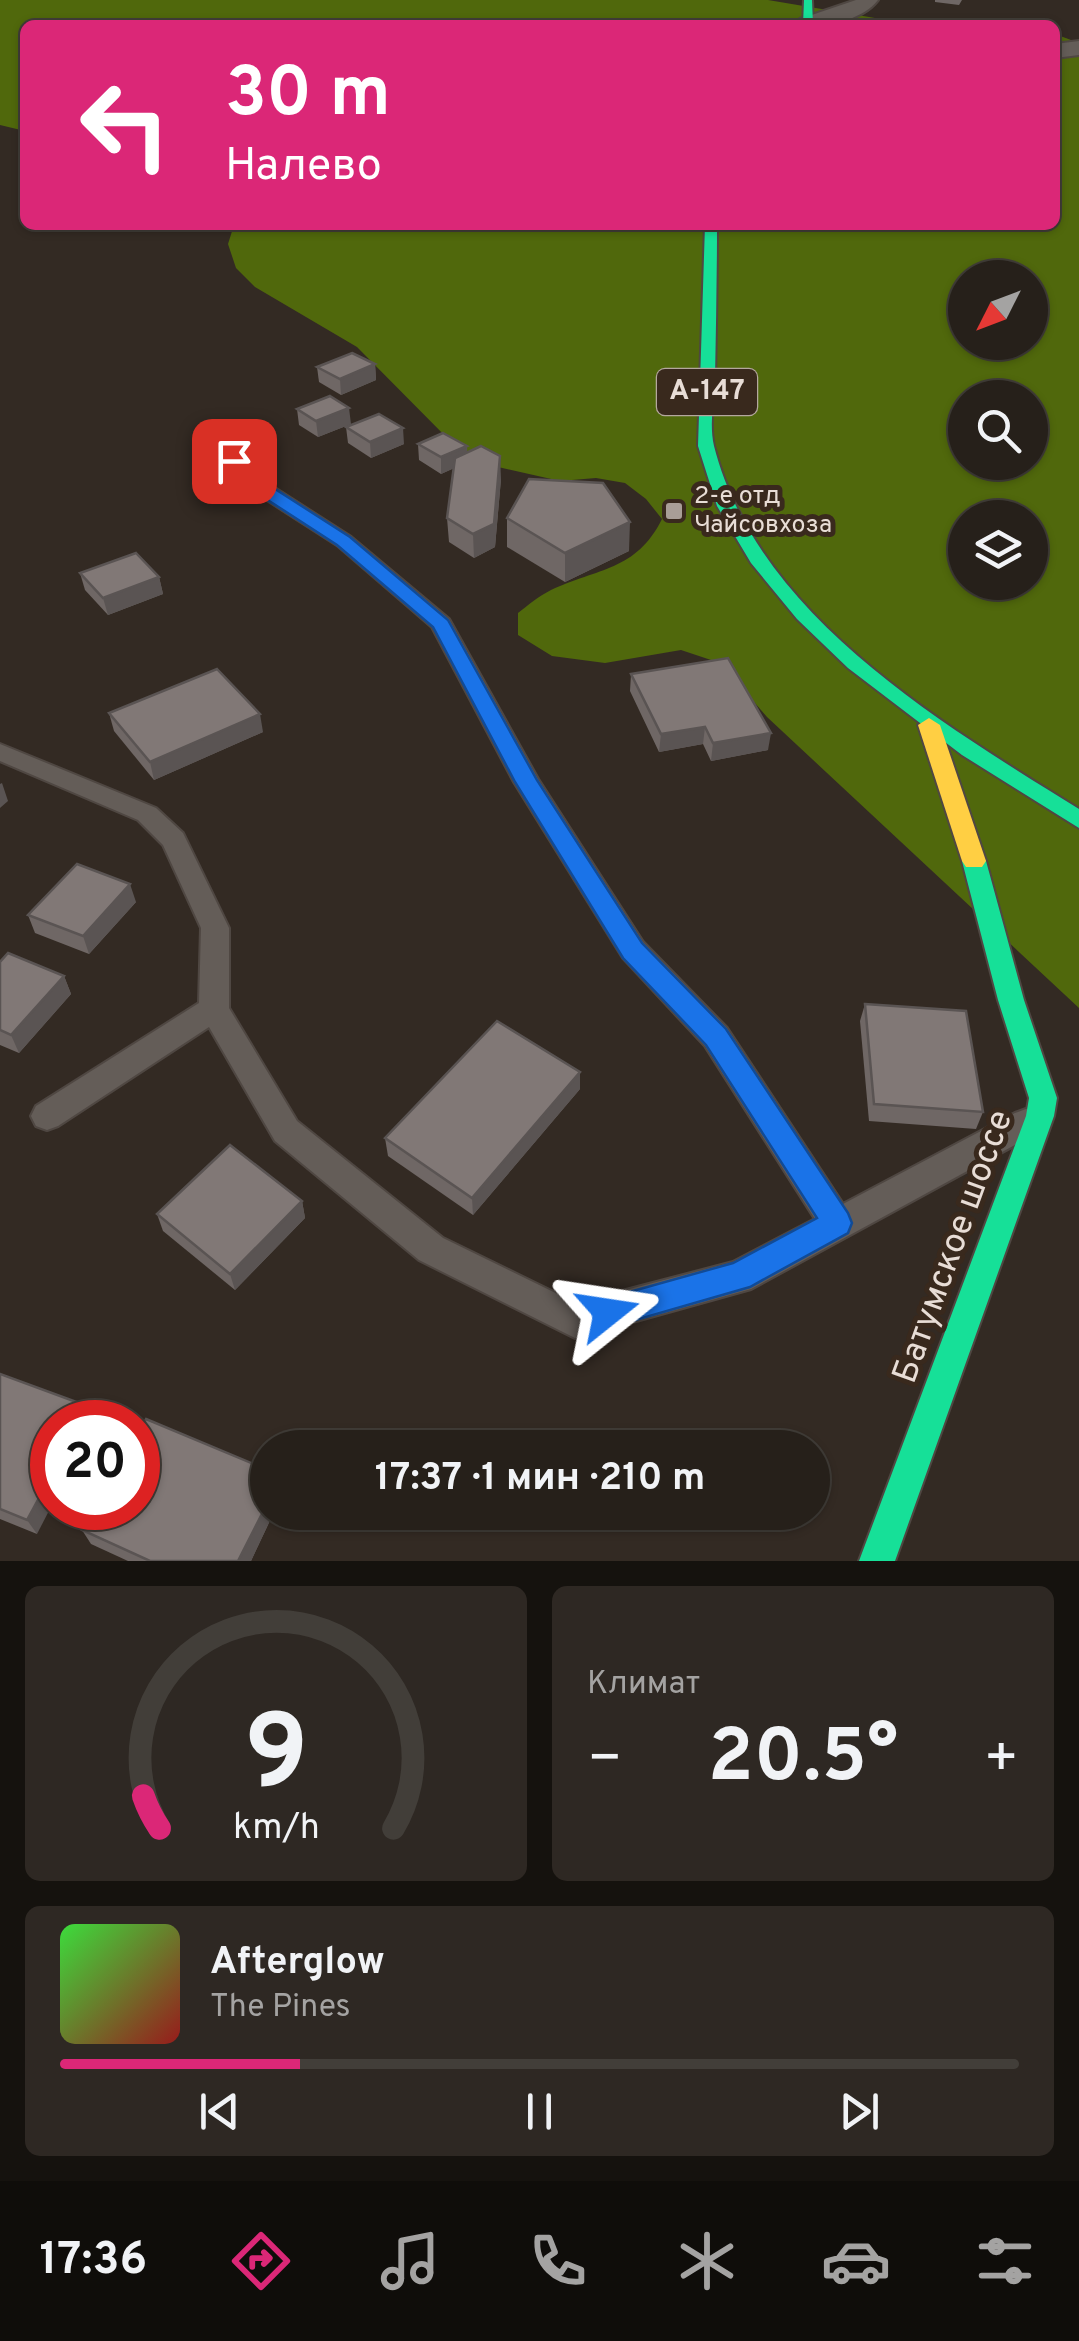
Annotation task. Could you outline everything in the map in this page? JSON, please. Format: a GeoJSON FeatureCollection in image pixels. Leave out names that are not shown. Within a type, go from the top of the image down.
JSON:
{"type":"FeatureCollection","features":[{"type":"Feature","properties":{"kind":"main road","name":"А-147"},"geometry":{"type":"LineString","coordinates":[[711,230],[706,443],[722,499],[776,586],[928,725],[1079,820]]}},
{"type":"Feature","properties":{"kind":"main road","name":"Батумское шоссе"},"geometry":{"type":"LineString","coordinates":[[877,1561],[1040,1116],[1043,1098],[1011,1000],[978,873],[928,725]]}},
{"type":"Feature","properties":{"kind":"street"},"geometry":{"type":"LineString","coordinates":[[823,20],[861,7],[868,0]]}},
{"type":"Feature","properties":{"kind":"lane"},"geometry":{"type":"LineString","coordinates":[[234,461],[249,480],[344,541],[441,624],[526,782],[632,950],[716,1037],[837,1223]]}},
{"type":"Feature","properties":{"kind":"lane"},"geometry":{"type":"LineString","coordinates":[[0,752],[147,814],[174,840],[215,928],[214,1009],[286,1132],[431,1249],[575,1321],[739,1277],[1040,1116]]}},
{"type":"Feature","properties":{"kind":"lane"},"geometry":{"type":"LineString","coordinates":[[46,1116],[214,1009]]}},
{"type":"Feature","properties":{"kind":"green space"},"geometry":{"type":"Polygon","coordinates":[[[0,0],[768,0],[875,18],[920,20],[20,20],[20,130],[0,125],[0,0]]]}},
{"type":"Feature","properties":{"kind":"green space"},"geometry":{"type":"Polygon","coordinates":[[[1060,36],[1079,43],[1079,1008],[767,717],[720,663],[681,650],[605,663],[552,656],[518,635],[518,613],[538,598],[614,566],[640,549],[662,519],[646,499],[625,483],[596,478],[560,481],[498,467],[460,451],[357,347],[255,287],[236,268],[228,244],[232,230],[1060,230],[1060,36]]]}},
{"type":"Feature","properties":{"kind":"building"},"geometry":{"type":"Polygon","coordinates":[[[352,353],[375,364],[340,379],[317,367],[352,353]]]}},
{"type":"Feature","properties":{"kind":"building"},"geometry":{"type":"Polygon","coordinates":[[[330,396],[349,408],[316,421],[297,409],[330,396]]]}},
{"type":"Feature","properties":{"kind":"building"},"geometry":{"type":"Polygon","coordinates":[[[379,414],[403,428],[370,442],[346,427],[379,414]]]}},
{"type":"Feature","properties":{"kind":"building"},"geometry":{"type":"Polygon","coordinates":[[[443,433],[467,446],[441,457],[418,444],[443,433]]]}},
{"type":"Feature","properties":{"kind":"building"},"geometry":{"type":"Polygon","coordinates":[[[481,446],[500,456],[494,524],[473,534],[447,518],[455,458],[481,446]]]}},
{"type":"Feature","properties":{"kind":"building"},"geometry":{"type":"Polygon","coordinates":[[[529,479],[603,483],[630,522],[565,553],[507,518],[529,479]]]}},
{"type":"Feature","properties":{"kind":"building"},"geometry":{"type":"Polygon","coordinates":[[[136,553],[159,577],[103,598],[80,573],[136,553]]]}},
{"type":"Feature","properties":{"kind":"building"},"geometry":{"type":"Polygon","coordinates":[[[728,658],[771,733],[713,743],[705,727],[661,734],[631,674],[728,658]]]}},
{"type":"Feature","properties":{"kind":"building"},"geometry":{"type":"Polygon","coordinates":[[[217,669],[260,714],[150,762],[109,713],[217,669]]]}},
{"type":"Feature","properties":{"kind":"building"},"geometry":{"type":"Polygon","coordinates":[[[77,864],[130,884],[83,936],[28,915],[77,864]]]}},
{"type":"Feature","properties":{"kind":"building"},"geometry":{"type":"Polygon","coordinates":[[[8,953],[64,976],[11,1035],[0,1030],[0,962],[8,953]]]}},
{"type":"Feature","properties":{"kind":"building"},"geometry":{"type":"Polygon","coordinates":[[[865,1004],[966,1011],[983,1112],[874,1104],[865,1004]]]}},
{"type":"Feature","properties":{"kind":"building"},"geometry":{"type":"Polygon","coordinates":[[[497,1021],[580,1072],[472,1198],[385,1138],[497,1021]]]}},
{"type":"Feature","properties":{"kind":"building"},"geometry":{"type":"Polygon","coordinates":[[[230,1145],[302,1201],[230,1274],[157,1214],[230,1145]]]}},
{"type":"Feature","properties":{"kind":"building"},"geometry":{"type":"Polygon","coordinates":[[[0,1374],[71,1400],[30,1400],[30,1514],[27,1520],[0,1509],[0,1374]]]}},
{"type":"Feature","properties":{"kind":"building"},"geometry":{"type":"Polygon","coordinates":[[[160,1425],[250,1462],[250,1530],[254,1530],[238,1561],[150,1561],[82,1530],[160,1530],[160,1425]]]}},
{"type":"Feature","properties":{"kind":"traffic: fast"},"geometry":{"type":"LineString","coordinates":[[808,0],[808,20]]}},
{"type":"Feature","properties":{"kind":"traffic: fast"},"geometry":{"type":"LineString","coordinates":[[711,230],[706,446],[726,506],[760,563],[804,615],[855,664],[911,709],[1079,820]]}},
{"type":"Feature","properties":{"kind":"traffic: fast"},"geometry":{"type":"LineString","coordinates":[[877,1561],[1040,1116],[1043,1098],[1011,1000],[974,861]]}},
{"type":"Feature","properties":{"kind":"traffic: slow"},"geometry":{"type":"LineString","coordinates":[[929,725],[974,861]]}},
{"type":"Feature","properties":{"kind":"place","name":"2-е отд Чайсовхоза"},"geometry":{"type":"Point","coordinates":[674,511]}},
{"type":"Feature","properties":{"kind":"route"},"geometry":{"type":"LineString","coordinates":[[234,461],[249,480],[344,541],[441,624],[526,782],[632,950],[716,1037],[837,1223],[739,1277],[608,1312]]}}]}
